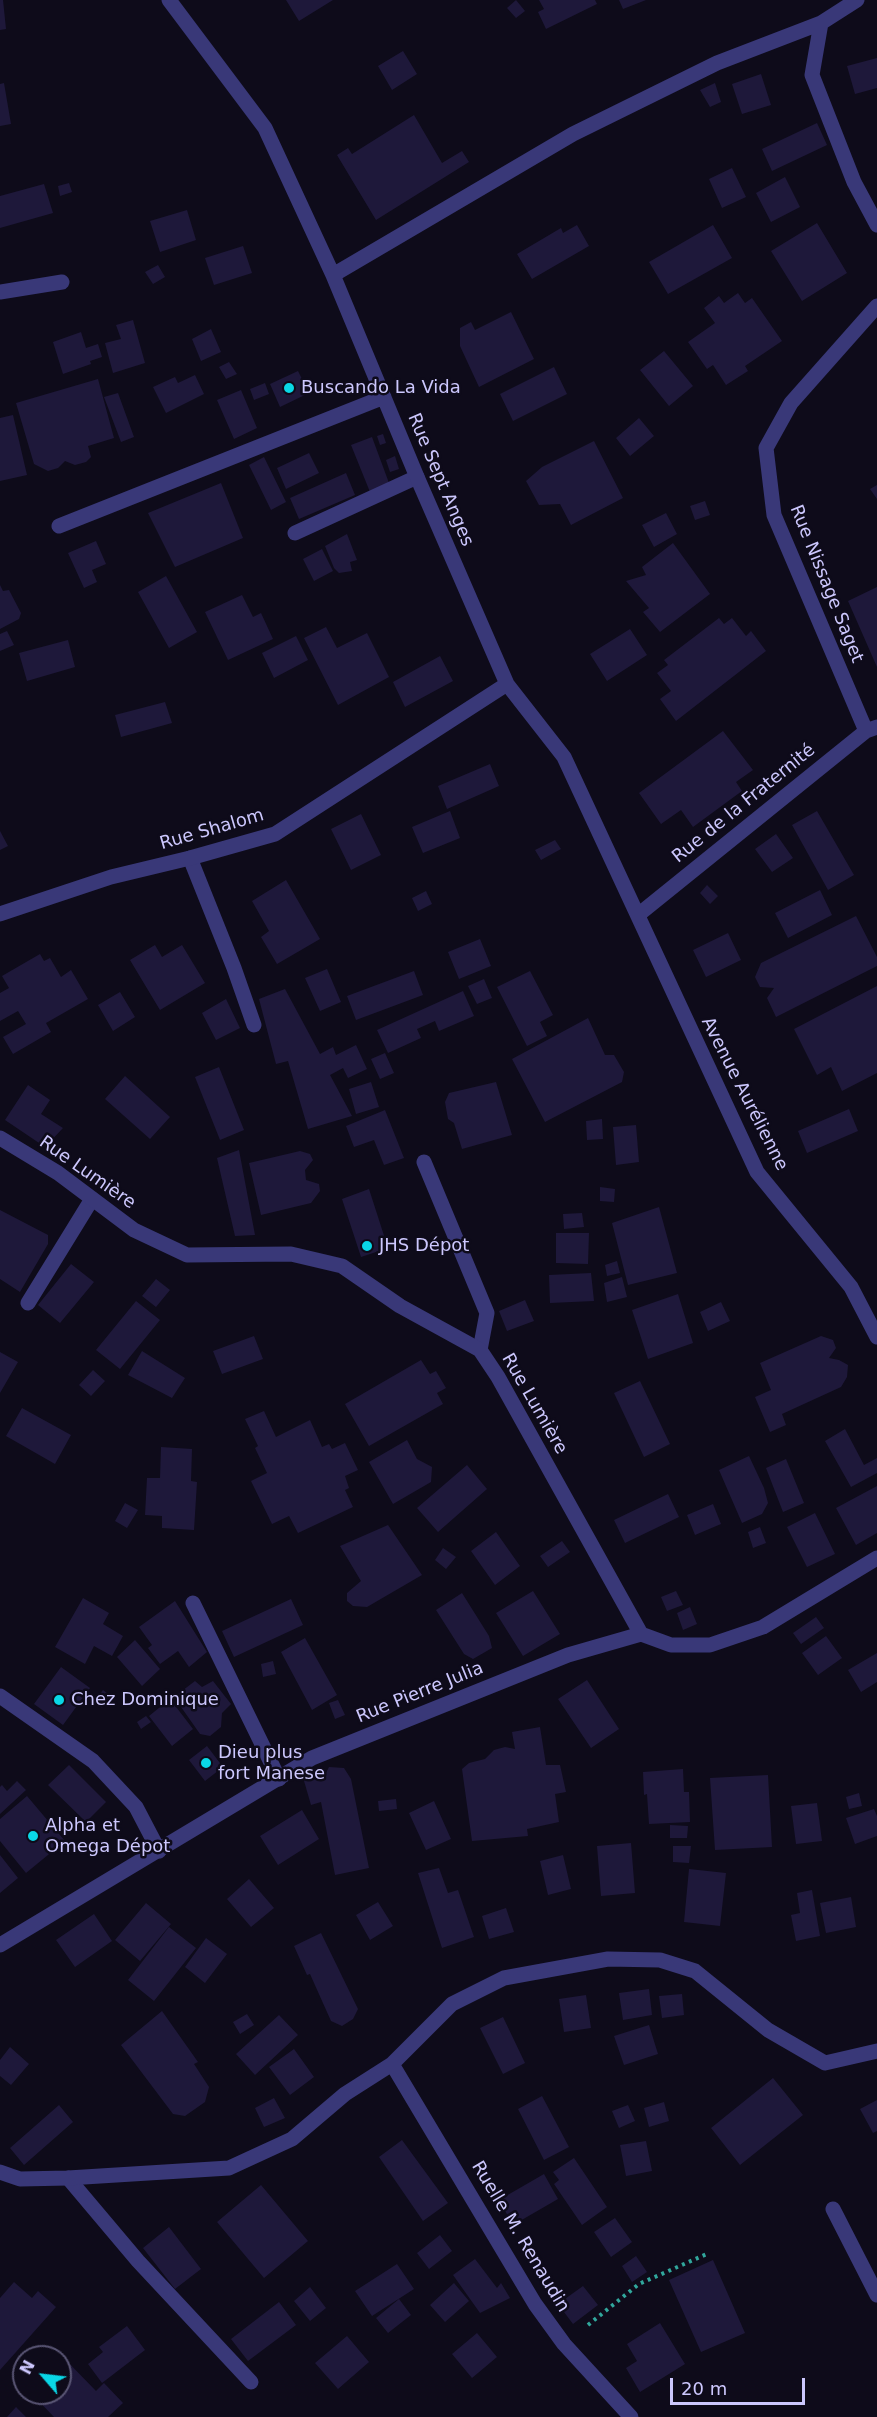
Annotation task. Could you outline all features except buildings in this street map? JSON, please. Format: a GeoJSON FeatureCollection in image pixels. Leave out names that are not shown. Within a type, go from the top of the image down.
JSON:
{"type":"FeatureCollection","features":[{"type":"Feature","properties":{"kind":"street","name":"Rue Sept Anges"},"geometry":{"type":"LineString","coordinates":[[169,0],[265,128],[333,275],[507,684],[564,757],[638,915]]}},
{"type":"Feature","properties":{"kind":"street"},"geometry":{"type":"LineString","coordinates":[[333,275],[573,134],[717,63],[821,23],[857,0]]}},
{"type":"Feature","properties":{"kind":"street"},"geometry":{"type":"LineString","coordinates":[[821,23],[812,75],[854,182],[877,225]]}},
{"type":"Feature","properties":{"kind":"street"},"geometry":{"type":"LineString","coordinates":[[0,291],[62,282]]}},
{"type":"Feature","properties":{"kind":"street","name":"Rue Nissage Saget"},"geometry":{"type":"LineString","coordinates":[[872,729],[774,515],[766,448],[791,403],[877,306]]}},
{"type":"Feature","properties":{"kind":"street"},"geometry":{"type":"LineString","coordinates":[[59,526],[384,397]]}},
{"type":"Feature","properties":{"kind":"street"},"geometry":{"type":"LineString","coordinates":[[295,533],[417,477]]}},
{"type":"Feature","properties":{"kind":"street","name":"Rue Shalom"},"geometry":{"type":"LineString","coordinates":[[0,914],[111,877],[275,834],[507,684]]}},
{"type":"Feature","properties":{"kind":"street","name":"Rue de la Fraternité"},"geometry":{"type":"LineString","coordinates":[[638,915],[872,729]]}},
{"type":"Feature","properties":{"kind":"street"},"geometry":{"type":"LineString","coordinates":[[190,858],[254,1025]]}},
{"type":"Feature","properties":{"kind":"street","name":"Avenue Aurélienne"},"geometry":{"type":"LineString","coordinates":[[638,915],[757,1172],[851,1287],[877,1336]]}},
{"type":"Feature","properties":{"kind":"street","name":"Rue Lumière"},"geometry":{"type":"LineString","coordinates":[[0,1138],[58,1173],[134,1230],[187,1255],[291,1254],[342,1266],[400,1306],[480,1350],[498,1377],[641,1634]]}},
{"type":"Feature","properties":{"kind":"street"},"geometry":{"type":"LineString","coordinates":[[424,1162],[488,1313],[480,1350]]}},
{"type":"Feature","properties":{"kind":"street"},"geometry":{"type":"LineString","coordinates":[[28,1303],[92,1199]]}},
{"type":"Feature","properties":{"kind":"street"},"geometry":{"type":"LineString","coordinates":[[641,1634],[671,1645],[710,1645],[763,1627],[877,1558]]}},
{"type":"Feature","properties":{"kind":"street"},"geometry":{"type":"LineString","coordinates":[[193,1603],[279,1779]]}},
{"type":"Feature","properties":{"kind":"street","name":"Rue Pierre Julia"},"geometry":{"type":"LineString","coordinates":[[0,1945],[312,1758],[568,1655],[641,1634]]}},
{"type":"Feature","properties":{"kind":"street"},"geometry":{"type":"LineString","coordinates":[[0,1696],[93,1761],[136,1807],[159,1851]]}},
{"type":"Feature","properties":{"kind":"street"},"geometry":{"type":"LineString","coordinates":[[0,2172],[20,2179],[229,2168],[292,2139],[345,2094],[392,2064],[452,2004],[504,1978],[608,1959],[660,1960],[695,1971],[768,2030],[825,2063],[877,2051]]}},
{"type":"Feature","properties":{"kind":"street","name":"Ruelle M. Renaudin"},"geometry":{"type":"LineString","coordinates":[[392,2064],[536,2304],[564,2344],[632,2417]]}},
{"type":"Feature","properties":{"kind":"street"},"geometry":{"type":"LineString","coordinates":[[68,2178],[138,2261],[251,2382]]}},
{"type":"Feature","properties":{"kind":"street"},"geometry":{"type":"LineString","coordinates":[[833,2210],[877,2295]]}},
{"type":"Feature","properties":{"kind":"path"},"geometry":{"type":"LineString","coordinates":[[564,2344],[639,2284],[709,2253]]}},
{"type":"Feature","properties":{"kind":"place","name":"Buscando La Vida"},"geometry":{"type":"Point","coordinates":[289,388]}},
{"type":"Feature","properties":{"kind":"place","name":"JHS Dépot"},"geometry":{"type":"Point","coordinates":[367,1246]}},
{"type":"Feature","properties":{"kind":"place","name":"Chez Dominique"},"geometry":{"type":"Point","coordinates":[59,1700]}},
{"type":"Feature","properties":{"kind":"place","name":"Dieu plus fort Manese"},"geometry":{"type":"Point","coordinates":[206,1763]}},
{"type":"Feature","properties":{"kind":"place","name":"Alpha et Omega Dépot"},"geometry":{"type":"Point","coordinates":[33,1836]}}]}
